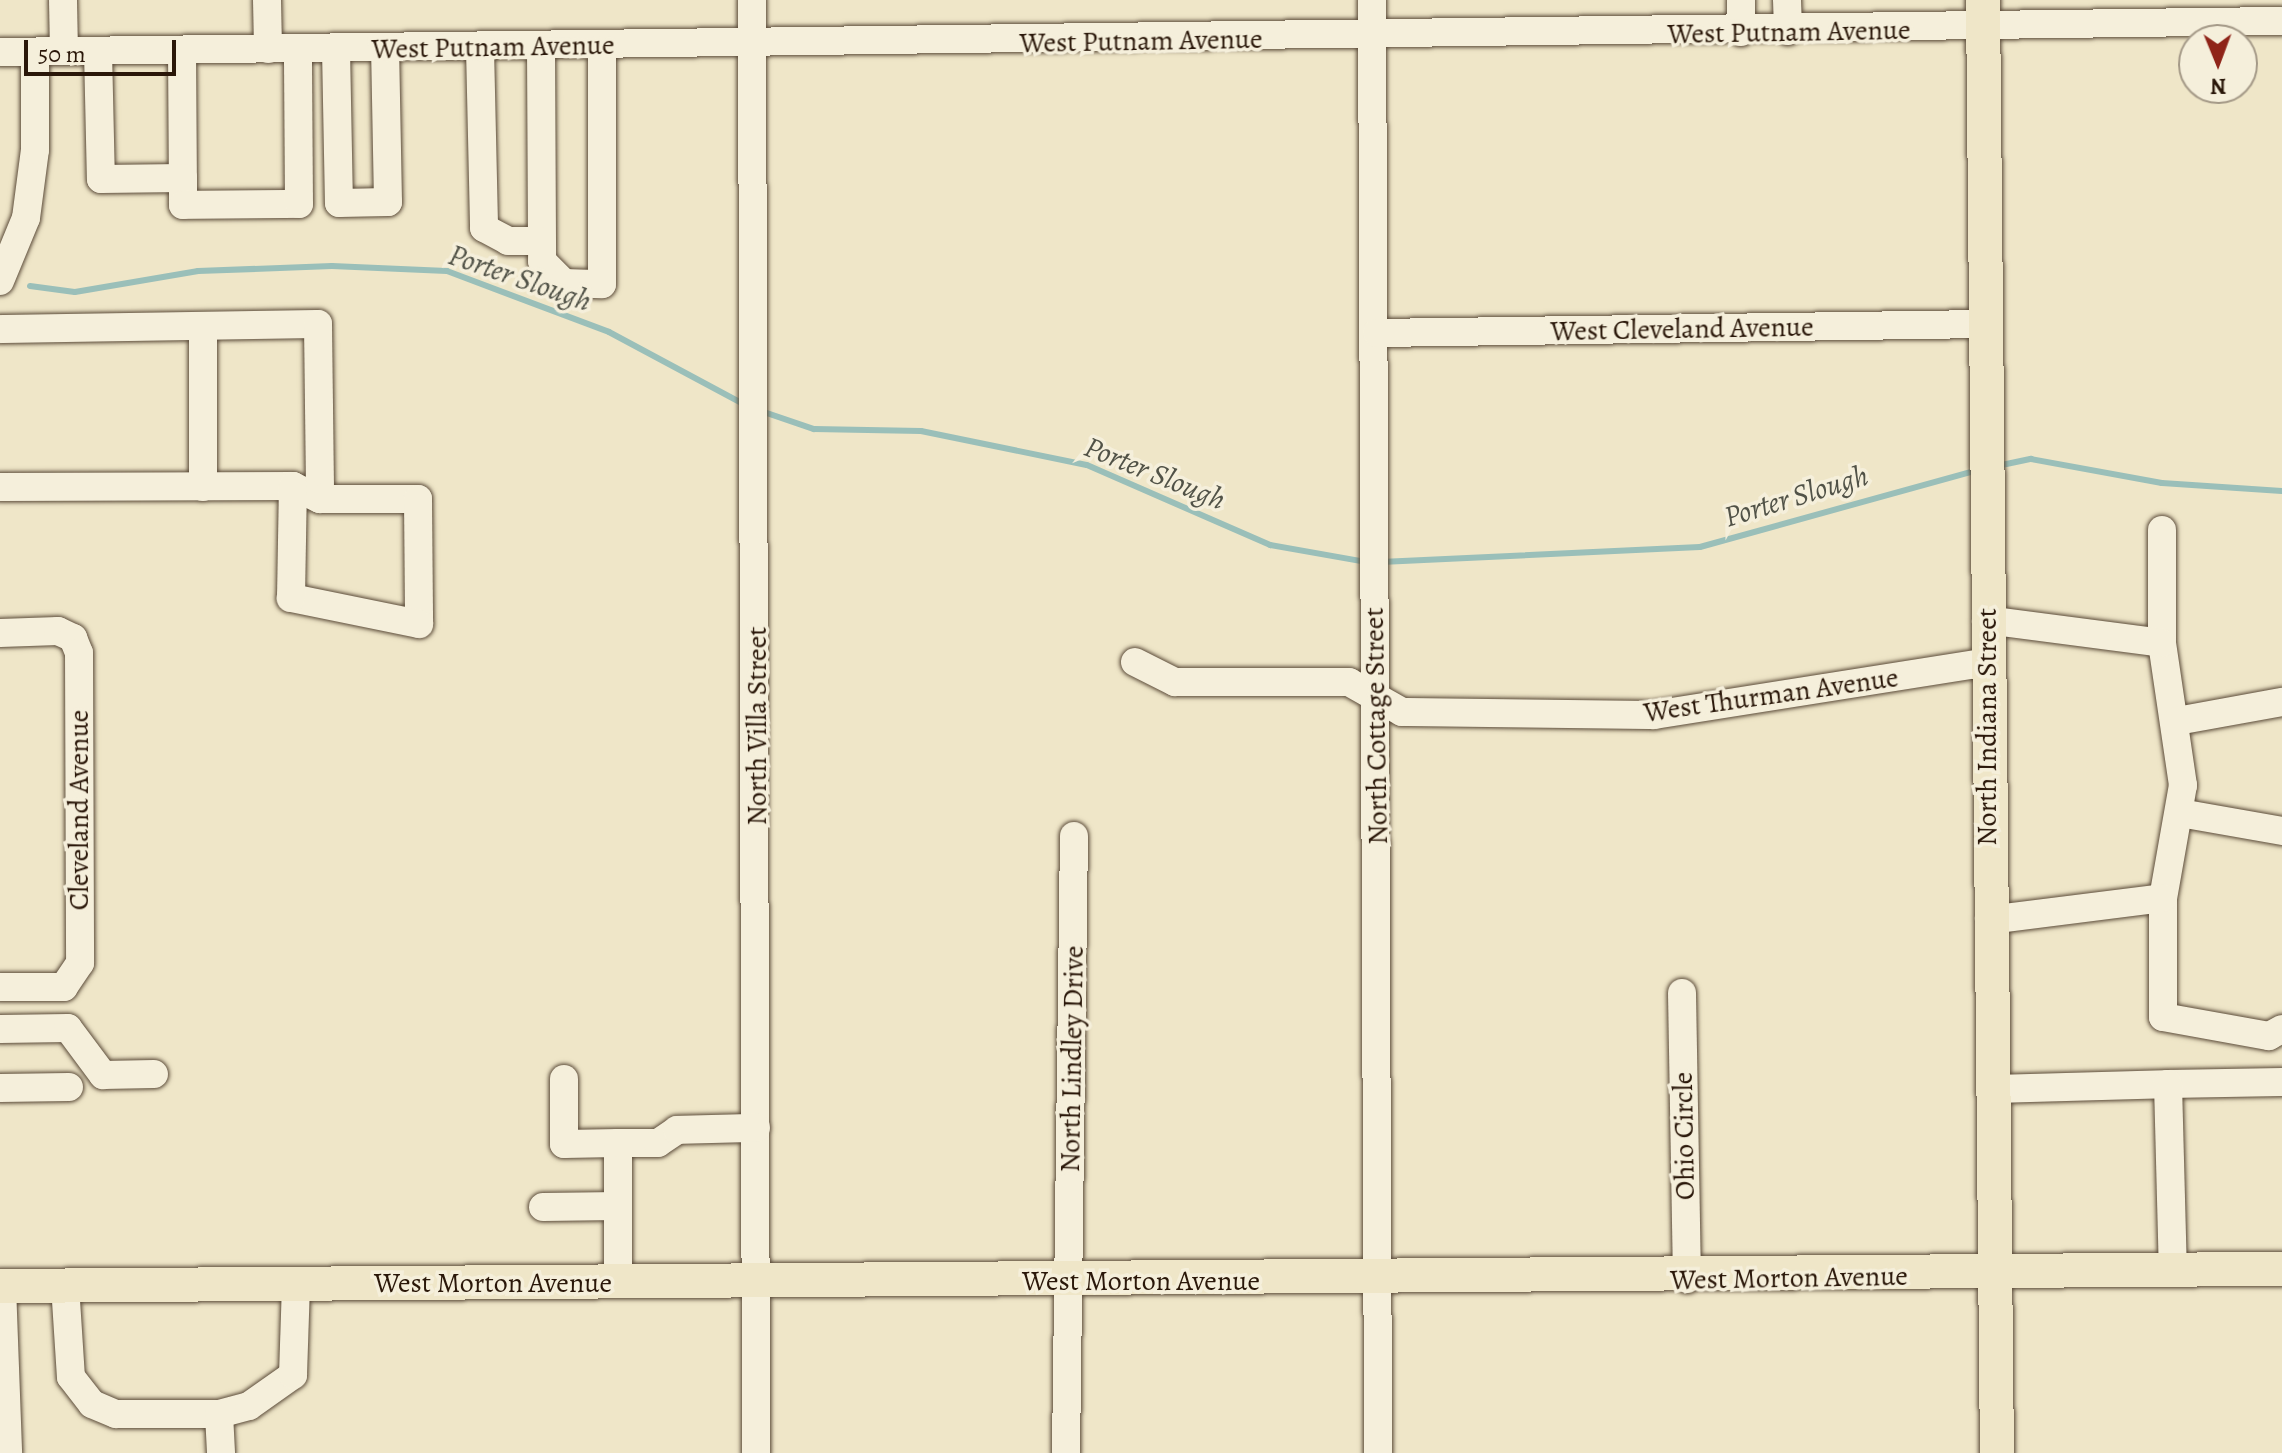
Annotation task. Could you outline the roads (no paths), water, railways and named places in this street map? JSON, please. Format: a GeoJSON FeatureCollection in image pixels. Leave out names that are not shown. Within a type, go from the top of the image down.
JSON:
{"type":"FeatureCollection","features":[{"type":"Feature","properties":{"kind":"main road","name":"North Indiana Street"},"geometry":{"type":"LineString","coordinates":[[1983,14],[1986,620],[1997,1453]]}},
{"type":"Feature","properties":{"kind":"main road","name":"West Morton Avenue"},"geometry":{"type":"LineString","coordinates":[[1,1286],[1687,1279],[2282,1269]]}},
{"type":"Feature","properties":{"kind":"street"},"geometry":{"type":"LineString","coordinates":[[63,0],[64,51]]}},
{"type":"Feature","properties":{"kind":"street"},"geometry":{"type":"LineString","coordinates":[[267,0],[268,49]]}},
{"type":"Feature","properties":{"kind":"street","name":"North Villa Street"},"geometry":{"type":"LineString","coordinates":[[752,0],[756,390],[756,1453]]}},
{"type":"Feature","properties":{"kind":"street","name":"North Cottage Street"},"geometry":{"type":"LineString","coordinates":[[1372,0],[1377,333],[1374,579],[1378,696],[1378,1453]]}},
{"type":"Feature","properties":{"kind":"street"},"geometry":{"type":"LineString","coordinates":[[1741,0],[1741,32]]}},
{"type":"Feature","properties":{"kind":"street"},"geometry":{"type":"LineString","coordinates":[[1787,0],[1788,31]]}},
{"type":"Feature","properties":{"kind":"street","name":"West Putnam Avenue"},"geometry":{"type":"LineString","coordinates":[[0,52],[752,47],[1741,32],[1788,31],[1983,14],[2282,21]]}},
{"type":"Feature","properties":{"kind":"street"},"geometry":{"type":"LineString","coordinates":[[541,47],[541,241],[549,275],[602,284],[602,46]]}},
{"type":"Feature","properties":{"kind":"street"},"geometry":{"type":"LineString","coordinates":[[336,49],[339,203],[388,202],[385,48]]}},
{"type":"Feature","properties":{"kind":"street"},"geometry":{"type":"LineString","coordinates":[[480,48],[484,228],[508,241],[541,241]]}},
{"type":"Feature","properties":{"kind":"street"},"geometry":{"type":"LineString","coordinates":[[182,50],[183,205],[299,204],[298,49]]}},
{"type":"Feature","properties":{"kind":"street"},"geometry":{"type":"LineString","coordinates":[[98,51],[101,179],[183,178]]}},
{"type":"Feature","properties":{"kind":"street"},"geometry":{"type":"LineString","coordinates":[[0,281],[26,218],[35,150],[35,52]]}},
{"type":"Feature","properties":{"kind":"street"},"geometry":{"type":"LineString","coordinates":[[0,329],[318,324],[320,499]]}},
{"type":"Feature","properties":{"kind":"street","name":"West Cleveland Avenue"},"geometry":{"type":"LineString","coordinates":[[1377,333],[1986,324]]}},
{"type":"Feature","properties":{"kind":"street"},"geometry":{"type":"LineString","coordinates":[[203,326],[203,487]]}},
{"type":"Feature","properties":{"kind":"street"},"geometry":{"type":"LineString","coordinates":[[0,487],[293,486],[320,499],[418,499],[419,624],[291,598],[293,486]]}},
{"type":"Feature","properties":{"kind":"street"},"geometry":{"type":"LineString","coordinates":[[2162,530],[2162,643],[2177,721],[2180,813],[2163,898],[2163,1017],[2269,1036],[2282,1029]]}},
{"type":"Feature","properties":{"kind":"street"},"geometry":{"type":"LineString","coordinates":[[1986,620],[2162,643]]}},
{"type":"Feature","properties":{"kind":"street","name":"Cleveland Avenue"},"geometry":{"type":"LineString","coordinates":[[0,633],[58,631],[73,638],[79,653],[80,963],[64,987],[0,987]]}},
{"type":"Feature","properties":{"kind":"street","name":"West Thurman Avenue"},"geometry":{"type":"LineString","coordinates":[[1135,662],[1175,682],[1349,682],[1402,712],[1654,715],[1987,662]]}},
{"type":"Feature","properties":{"kind":"street"},"geometry":{"type":"LineString","coordinates":[[2177,721],[2282,702]]}},
{"type":"Feature","properties":{"kind":"street"},"geometry":{"type":"LineString","coordinates":[[2180,813],[2282,831]]}},
{"type":"Feature","properties":{"kind":"street","name":"North Lindley Drive"},"geometry":{"type":"LineString","coordinates":[[1066,1453],[1074,836]]}},
{"type":"Feature","properties":{"kind":"street"},"geometry":{"type":"LineString","coordinates":[[1989,920],[2163,898]]}},
{"type":"Feature","properties":{"kind":"street","name":"Ohio Circle"},"geometry":{"type":"LineString","coordinates":[[1682,993],[1687,1279]]}},
{"type":"Feature","properties":{"kind":"street"},"geometry":{"type":"LineString","coordinates":[[0,1029],[68,1028],[103,1075],[154,1074]]}},
{"type":"Feature","properties":{"kind":"street"},"geometry":{"type":"LineString","coordinates":[[564,1079],[564,1144],[658,1143],[677,1130],[756,1128]]}},
{"type":"Feature","properties":{"kind":"street"},"geometry":{"type":"LineString","coordinates":[[1991,1089],[2282,1082]]}},
{"type":"Feature","properties":{"kind":"street"},"geometry":{"type":"LineString","coordinates":[[2168,1084],[2173,1272]]}},
{"type":"Feature","properties":{"kind":"street"},"geometry":{"type":"LineString","coordinates":[[0,1088],[69,1087]]}},
{"type":"Feature","properties":{"kind":"street"},"geometry":{"type":"LineString","coordinates":[[618,1143],[618,1283]]}},
{"type":"Feature","properties":{"kind":"street"},"geometry":{"type":"LineString","coordinates":[[543,1207],[618,1206]]}},
{"type":"Feature","properties":{"kind":"street"},"geometry":{"type":"LineString","coordinates":[[65,1285],[71,1377],[92,1404],[116,1414],[219,1414],[249,1406],[293,1375],[296,1284]]}},
{"type":"Feature","properties":{"kind":"street"},"geometry":{"type":"LineString","coordinates":[[1,1286],[8,1453]]}},
{"type":"Feature","properties":{"kind":"street"},"geometry":{"type":"LineString","coordinates":[[219,1414],[221,1453]]}},
{"type":"Feature","properties":{"kind":"waterway","name":"Porter Slough"},"geometry":{"type":"LineString","coordinates":[[30,286],[75,292],[198,271],[332,266],[447,271],[609,332],[747,406]]}},
{"type":"Feature","properties":{"kind":"waterway","name":"Porter Slough"},"geometry":{"type":"LineString","coordinates":[[761,411],[814,429],[921,431],[1087,465],[1270,545],[1366,562]]}},
{"type":"Feature","properties":{"kind":"waterway","name":"Porter Slough"},"geometry":{"type":"LineString","coordinates":[[1997,466],[2031,459],[2162,483],[2282,491]]}},
{"type":"Feature","properties":{"kind":"waterway","name":"Porter Slough"},"geometry":{"type":"LineString","coordinates":[[1381,562],[1700,547],[1978,470]]}}]}
